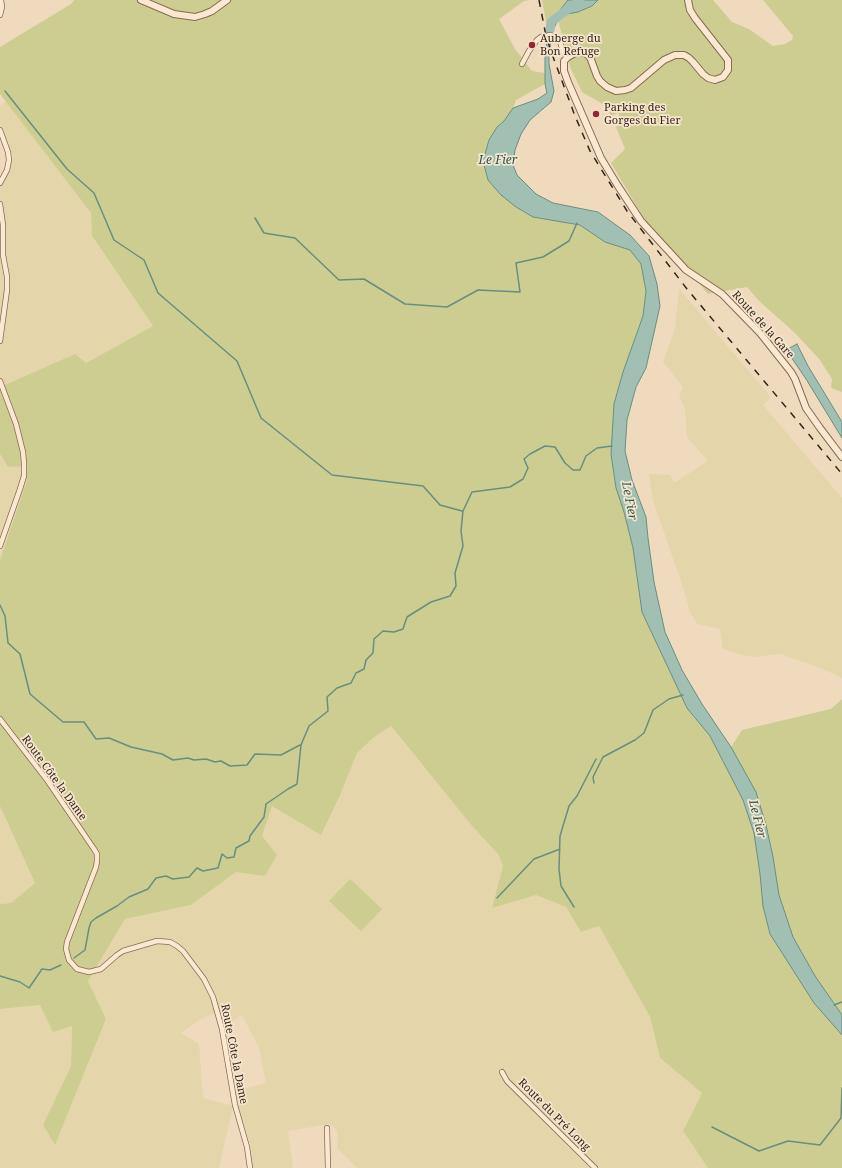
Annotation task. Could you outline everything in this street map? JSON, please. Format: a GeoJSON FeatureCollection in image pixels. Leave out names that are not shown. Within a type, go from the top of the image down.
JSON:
{"type":"FeatureCollection","features":[{"type":"Feature","properties":{"kind":"street"},"geometry":{"type":"LineString","coordinates":[[0,14],[2,7],[1,0]]}},
{"type":"Feature","properties":{"kind":"street"},"geometry":{"type":"LineString","coordinates":[[141,0],[174,14],[190,17],[212,11],[227,0]]}},
{"type":"Feature","properties":{"kind":"street"},"geometry":{"type":"LineString","coordinates":[[522,64],[529,50],[537,40],[541,37],[550,35],[559,38],[563,52],[568,57],[577,52],[589,55],[600,81],[607,87],[616,91],[632,88],[664,60],[675,55],[684,55],[689,58],[708,78],[715,80],[721,79],[728,70],[728,60],[695,18],[690,10],[688,0]]}},
{"type":"Feature","properties":{"kind":"street","name":"Route de la Gare"},"geometry":{"type":"LineString","coordinates":[[568,57],[564,60],[564,64],[568,82],[599,152],[615,183],[641,221],[686,270],[722,294],[760,333],[791,372],[806,408],[842,457]]}},
{"type":"Feature","properties":{"kind":"street"},"geometry":{"type":"LineString","coordinates":[[0,130],[8,152],[9,160],[7,170],[0,183]]}},
{"type":"Feature","properties":{"kind":"street"},"geometry":{"type":"LineString","coordinates":[[0,204],[3,225],[3,255],[7,276],[7,290],[0,341]]}},
{"type":"Feature","properties":{"kind":"street"},"geometry":{"type":"LineString","coordinates":[[0,381],[17,429],[23,452],[24,469],[20,489],[0,546]]}},
{"type":"Feature","properties":{"kind":"street","name":"Route Côte la Dame"},"geometry":{"type":"LineString","coordinates":[[0,718],[47,780],[97,854],[96,867],[67,942],[66,953],[69,960],[77,969],[89,972],[101,968],[117,955],[157,941],[166,941],[174,944],[183,951],[204,979],[213,996],[222,1029],[234,1105],[247,1147],[250,1168]]}},
{"type":"Feature","properties":{"kind":"street","name":"Route du Pré Long"},"geometry":{"type":"LineString","coordinates":[[502,1072],[507,1081],[595,1168]]}},
{"type":"Feature","properties":{"kind":"street"},"geometry":{"type":"LineString","coordinates":[[327,1128],[328,1168]]}},
{"type":"Feature","properties":{"kind":"shaded area"},"geometry":{"type":"Polygon","coordinates":[[[6,101],[91,213],[92,237],[153,326],[86,363],[75,354],[0,387],[0,184],[13,157],[0,123],[0,106],[6,101]]]}},
{"type":"Feature","properties":{"kind":"shaded area"},"geometry":{"type":"Polygon","coordinates":[[[679,288],[771,397],[763,405],[842,498],[842,678],[821,668],[780,654],[753,657],[723,649],[720,629],[697,624],[690,612],[683,587],[653,501],[649,474],[670,475],[674,483],[708,461],[687,437],[685,409],[679,397],[683,387],[663,362],[675,329],[679,288]]]}},
{"type":"Feature","properties":{"kind":"shaded area"},"geometry":{"type":"Polygon","coordinates":[[[0,454],[8,467],[27,465],[27,480],[0,560],[0,454]]]}},
{"type":"Feature","properties":{"kind":"shaded area"},"geometry":{"type":"Polygon","coordinates":[[[391,726],[472,826],[498,854],[503,866],[492,908],[536,895],[566,907],[581,932],[599,926],[650,1017],[660,1058],[702,1093],[683,1131],[708,1168],[357,1168],[337,1148],[338,1132],[330,1124],[288,1131],[293,1168],[252,1168],[251,1146],[241,1117],[235,1091],[266,1083],[259,1048],[242,1015],[224,1027],[220,1010],[201,1019],[181,1033],[199,1044],[203,1098],[233,1106],[219,1168],[0,1168],[0,1009],[40,1005],[72,1026],[71,1066],[43,1125],[55,1144],[106,1019],[88,981],[125,919],[191,905],[236,872],[262,836],[271,806],[341,793],[357,753],[373,738],[391,726]]]}},
{"type":"Feature","properties":{"kind":"shaded area"},"geometry":{"type":"Polygon","coordinates":[[[0,806],[35,883],[11,903],[0,904],[0,806]]]}},
{"type":"Feature","properties":{"kind":"green space"},"geometry":{"type":"Polygon","coordinates":[[[74,0],[531,0],[524,1],[499,19],[515,49],[532,71],[545,73],[545,84],[516,100],[513,108],[504,121],[497,127],[489,140],[488,180],[501,195],[516,207],[533,217],[580,225],[605,242],[630,250],[641,264],[646,291],[643,316],[623,372],[613,473],[633,548],[642,612],[687,708],[710,736],[743,800],[754,833],[763,906],[770,934],[814,1003],[842,1035],[842,1168],[708,1168],[683,1131],[702,1093],[660,1058],[650,1017],[599,926],[581,932],[566,907],[536,895],[492,908],[503,866],[498,854],[472,826],[391,726],[373,738],[357,753],[341,793],[321,835],[272,806],[262,836],[277,855],[265,876],[236,872],[191,905],[125,919],[88,981],[106,1019],[55,1145],[43,1125],[71,1066],[72,1026],[53,1032],[40,1005],[0,1009],[0,904],[11,903],[35,883],[0,806],[0,560],[27,480],[27,466],[8,467],[0,454],[0,387],[75,354],[86,363],[153,326],[92,236],[91,213],[0,94],[0,47],[71,4],[74,0]]]}},
{"type":"Feature","properties":{"kind":"green space"},"geometry":{"type":"Polygon","coordinates":[[[542,0],[568,0],[553,19],[548,32],[542,0]]]}},
{"type":"Feature","properties":{"kind":"green space"},"geometry":{"type":"Polygon","coordinates":[[[598,0],[713,0],[732,22],[749,29],[773,46],[785,44],[792,40],[793,36],[763,0],[842,0],[842,392],[831,388],[832,379],[820,360],[795,333],[759,301],[747,287],[708,294],[643,217],[611,163],[625,149],[616,127],[623,123],[618,113],[611,116],[606,106],[582,92],[571,69],[558,20],[567,14],[578,12],[592,6],[598,0]]]}},
{"type":"Feature","properties":{"kind":"green space"},"geometry":{"type":"Polygon","coordinates":[[[842,699],[842,1015],[815,976],[793,937],[779,895],[766,825],[756,792],[731,747],[742,730],[831,709],[842,699]]]}},
{"type":"Feature","properties":{"kind":"green space"},"geometry":{"type":"Polygon","coordinates":[[[350,879],[382,909],[361,931],[329,901],[350,879]]]}},
{"type":"Feature","properties":{"kind":"water","name":"Le Fier"},"geometry":{"type":"Polygon","coordinates":[[[568,0],[598,0],[592,6],[578,12],[567,14],[558,20],[552,32],[549,54],[549,64],[554,91],[551,102],[530,120],[521,134],[515,150],[513,165],[517,175],[536,194],[553,203],[598,212],[630,235],[649,256],[657,284],[660,306],[646,368],[636,387],[627,420],[625,451],[632,480],[646,517],[654,582],[665,632],[682,670],[702,704],[731,747],[756,792],[766,825],[779,895],[793,937],[815,976],[842,1015],[842,1035],[814,1003],[770,934],[763,906],[754,833],[743,800],[710,736],[687,708],[642,612],[633,548],[616,488],[611,454],[614,404],[623,372],[643,316],[646,291],[641,264],[630,250],[605,242],[580,225],[533,217],[516,207],[501,195],[488,180],[483,161],[489,140],[497,127],[504,121],[513,108],[538,99],[547,93],[545,84],[545,57],[548,32],[553,19],[568,0]]]}},
{"type":"Feature","properties":{"kind":"water"},"geometry":{"type":"Polygon","coordinates":[[[797,344],[808,366],[842,422],[842,438],[806,379],[786,350],[797,344]]]}},
{"type":"Feature","properties":{"kind":"waterway","name":"Le Fier"},"geometry":{"type":"LineString","coordinates":[[550,30],[551,22],[580,0]]}},
{"type":"Feature","properties":{"kind":"waterway"},"geometry":{"type":"LineString","coordinates":[[5,91],[67,169],[94,193],[114,240],[144,260],[158,293],[237,361],[261,418],[332,475],[423,486],[440,505],[462,511]]}},
{"type":"Feature","properties":{"kind":"waterway"},"geometry":{"type":"LineString","coordinates":[[255,218],[264,233],[295,238],[339,280],[364,279],[405,304],[447,307],[478,290],[520,292],[516,263],[543,257],[569,241],[577,223]]}},
{"type":"Feature","properties":{"kind":"waterway"},"geometry":{"type":"LineString","coordinates":[[74,958],[85,950],[91,922],[96,918],[129,897],[148,889],[156,878],[166,876],[173,879],[189,877],[197,868],[203,871],[218,868],[222,854],[227,858],[234,857],[236,848],[249,841],[250,836],[264,817],[266,804],[297,784],[301,745],[309,726],[328,711],[327,697],[337,688],[351,683],[356,673],[364,669],[366,660],[373,653],[374,639],[383,631],[394,632],[403,629],[407,617],[431,602],[450,596],[456,586],[455,573],[463,546],[461,531],[463,511],[472,492],[510,487],[523,479],[528,468],[524,459],[545,446],[555,447],[565,463],[573,470],[580,470],[586,456],[597,448],[612,446]]}},
{"type":"Feature","properties":{"kind":"waterway"},"geometry":{"type":"LineString","coordinates":[[0,605],[5,616],[8,643],[20,654],[30,694],[63,722],[84,722],[96,739],[109,738],[131,747],[162,754],[173,760],[188,758],[194,760],[206,759],[215,762],[221,761],[230,766],[247,765],[255,754],[281,755],[300,745]]}},
{"type":"Feature","properties":{"kind":"waterway"},"geometry":{"type":"LineString","coordinates":[[594,783],[593,777],[603,757],[635,740],[644,733],[653,710],[669,699],[683,695]]}},
{"type":"Feature","properties":{"kind":"waterway"},"geometry":{"type":"LineString","coordinates":[[574,907],[561,886],[559,869],[560,836],[569,806],[577,796],[596,759]]}},
{"type":"Feature","properties":{"kind":"waterway"},"geometry":{"type":"LineString","coordinates":[[497,898],[534,859],[560,849]]}},
{"type":"Feature","properties":{"kind":"waterway"},"geometry":{"type":"LineString","coordinates":[[0,976],[20,982],[29,988],[42,969],[50,970],[61,965]]}},
{"type":"Feature","properties":{"kind":"waterway"},"geometry":{"type":"LineString","coordinates":[[834,1005],[842,1002]]}},
{"type":"Feature","properties":{"kind":"waterway"},"geometry":{"type":"LineString","coordinates":[[712,1127],[759,1151],[788,1141],[820,1145],[841,1118],[842,1088]]}},
{"type":"Feature","properties":{"kind":"railway"},"geometry":{"type":"LineString","coordinates":[[539,0],[546,36],[575,116],[590,151],[627,211],[687,289],[842,474]]}},
{"type":"Feature","properties":{"kind":"place","name":"Auberge du Bon Refuge"},"geometry":{"type":"Point","coordinates":[532,45]}},
{"type":"Feature","properties":{"kind":"place","name":"Parking des Gorges du Fier"},"geometry":{"type":"Point","coordinates":[596,114]}}]}
